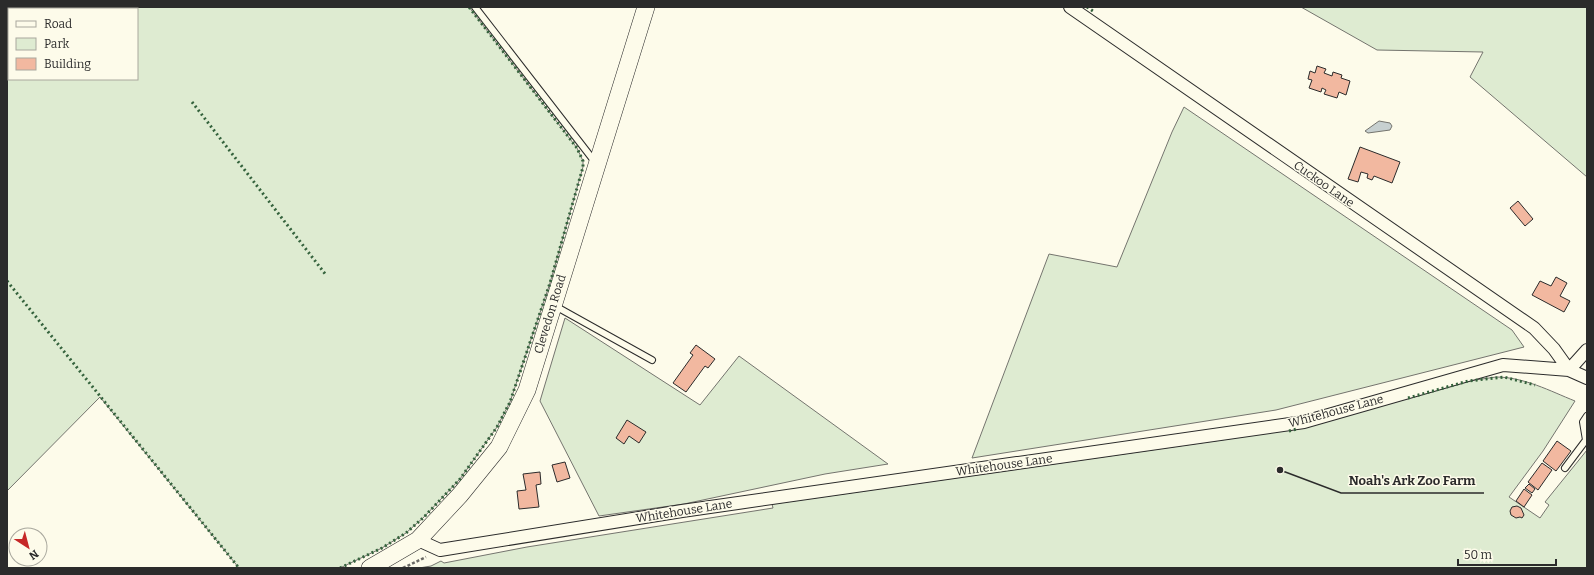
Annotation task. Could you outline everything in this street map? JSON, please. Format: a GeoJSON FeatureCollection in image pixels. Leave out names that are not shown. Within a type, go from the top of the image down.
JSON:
{"type":"FeatureCollection","features":[{"type":"Feature","properties":{"kind":"main road","name":"Clevedon Road"},"geometry":{"type":"LineString","coordinates":[[370,568],[418,540],[460,495],[499,447],[527,390],[646,7]]}},
{"type":"Feature","properties":{"kind":"street","name":"Cuckoo Lane"},"geometry":{"type":"LineString","coordinates":[[1070,7],[1534,328],[1554,349],[1568,370]]}},
{"type":"Feature","properties":{"kind":"street"},"geometry":{"type":"LineString","coordinates":[[1568,370],[1587,350]]}},
{"type":"Feature","properties":{"kind":"street","name":"Whitehouse Lane"},"geometry":{"type":"LineString","coordinates":[[440,550],[682,511],[1304,422],[1503,365],[1568,370],[1587,378]]}},
{"type":"Feature","properties":{"kind":"street"},"geometry":{"type":"LineString","coordinates":[[418,540],[440,550]]}},
{"type":"Feature","properties":{"kind":"lane"},"geometry":{"type":"LineString","coordinates":[[475,7],[596,164]]}},
{"type":"Feature","properties":{"kind":"lane"},"geometry":{"type":"LineString","coordinates":[[553,305],[652,360]]}},
{"type":"Feature","properties":{"kind":"lane"},"geometry":{"type":"LineString","coordinates":[[1565,468],[1586,441],[1583,422],[1587,416]]}},
{"type":"Feature","properties":{"kind":"path"},"geometry":{"type":"LineString","coordinates":[[403,568],[440,550]]}},
{"type":"Feature","properties":{"kind":"green space"},"geometry":{"type":"Polygon","coordinates":[[[7,7],[469,7],[577,148],[583,161],[583,167],[550,283],[510,402],[497,427],[460,479],[424,517],[406,533],[382,548],[340,568],[239,568],[100,397],[7,491],[7,7]]]}},
{"type":"Feature","properties":{"kind":"green space"},"geometry":{"type":"Polygon","coordinates":[[[1301,7],[1587,7],[1587,177],[1470,77],[1483,52],[1377,50],[1301,7]]]}},
{"type":"Feature","properties":{"kind":"green space"},"geometry":{"type":"Polygon","coordinates":[[[1184,107],[1512,330],[1524,347],[1276,410],[972,458],[1049,254],[1117,267],[1172,132],[1184,107]]]}},
{"type":"Feature","properties":{"kind":"green space"},"geometry":{"type":"Polygon","coordinates":[[[565,318],[700,405],[739,356],[888,464],[825,474],[684,504],[599,516],[540,401],[565,318]]]}},
{"type":"Feature","properties":{"kind":"green space"},"geometry":{"type":"Polygon","coordinates":[[[1496,377],[1517,379],[1527,382],[1575,401],[1543,451],[1509,497],[1540,518],[1549,505],[1545,502],[1587,450],[1587,568],[419,568],[431,566],[441,561],[444,563],[527,547],[773,508],[772,504],[1228,439],[1272,431],[1374,407],[1468,381],[1496,377]]]}},
{"type":"Feature","properties":{"kind":"shaded area"},"geometry":{"type":"Polygon","coordinates":[[[1379,121],[1390,123],[1392,126],[1390,130],[1368,133],[1365,131],[1379,121]]]}},
{"type":"Feature","properties":{"kind":"building"},"geometry":{"type":"Polygon","coordinates":[[[1317,66],[1326,69],[1324,73],[1332,76],[1333,72],[1342,75],[1341,78],[1350,81],[1346,95],[1339,92],[1337,98],[1324,94],[1326,90],[1322,88],[1321,92],[1309,88],[1312,80],[1308,79],[1310,71],[1315,73],[1317,66]]]}},
{"type":"Feature","properties":{"kind":"building"},"geometry":{"type":"Polygon","coordinates":[[[1360,147],[1400,162],[1392,183],[1374,176],[1372,180],[1367,178],[1368,174],[1361,172],[1358,182],[1348,179],[1360,147]]]}},
{"type":"Feature","properties":{"kind":"building"},"geometry":{"type":"Polygon","coordinates":[[[1518,201],[1533,219],[1525,226],[1510,208],[1518,201]]]}},
{"type":"Feature","properties":{"kind":"building"},"geometry":{"type":"Polygon","coordinates":[[[1556,277],[1567,283],[1560,296],[1570,301],[1564,312],[1532,295],[1540,281],[1551,286],[1556,277]]]}},
{"type":"Feature","properties":{"kind":"building"},"geometry":{"type":"Polygon","coordinates":[[[696,345],[715,359],[708,368],[705,366],[686,392],[673,383],[693,355],[690,353],[696,345]]]}},
{"type":"Feature","properties":{"kind":"building"},"geometry":{"type":"Polygon","coordinates":[[[627,420],[646,432],[639,443],[629,436],[624,444],[616,438],[627,420]]]}},
{"type":"Feature","properties":{"kind":"building"},"geometry":{"type":"Polygon","coordinates":[[[1557,441],[1571,451],[1556,471],[1543,461],[1557,441]]]}},
{"type":"Feature","properties":{"kind":"building"},"geometry":{"type":"Polygon","coordinates":[[[565,462],[570,478],[557,482],[552,465],[565,462]]]}},
{"type":"Feature","properties":{"kind":"building"},"geometry":{"type":"Polygon","coordinates":[[[1542,463],[1552,470],[1538,490],[1528,482],[1542,463]]]}},
{"type":"Feature","properties":{"kind":"building"},"geometry":{"type":"Polygon","coordinates":[[[540,472],[541,484],[536,485],[539,507],[519,509],[517,491],[526,490],[523,474],[540,472]]]}},
{"type":"Feature","properties":{"kind":"building"},"geometry":{"type":"Polygon","coordinates":[[[1529,484],[1535,489],[1532,493],[1525,488],[1529,484]]]}},
{"type":"Feature","properties":{"kind":"building"},"geometry":{"type":"Polygon","coordinates":[[[1524,489],[1532,495],[1524,507],[1516,501],[1524,489]]]}},
{"type":"Feature","properties":{"kind":"building"},"geometry":{"type":"Polygon","coordinates":[[[1517,506],[1521,508],[1524,515],[1522,518],[1516,518],[1511,515],[1510,511],[1512,507],[1517,506]]]}},
{"type":"Feature","properties":{"kind":"hedge"},"geometry":{"type":"LineString","coordinates":[[340,568],[382,548],[406,533],[424,517],[460,479],[497,427],[510,402],[550,283],[583,167],[583,161],[577,148],[469,7]]}},
{"type":"Feature","properties":{"kind":"hedge"},"geometry":{"type":"LineString","coordinates":[[1087,7],[1093,11]]}},
{"type":"Feature","properties":{"kind":"hedge"},"geometry":{"type":"LineString","coordinates":[[192,102],[326,275]]}},
{"type":"Feature","properties":{"kind":"hedge"},"geometry":{"type":"LineString","coordinates":[[7,281],[239,568]]}},
{"type":"Feature","properties":{"kind":"hedge"},"geometry":{"type":"LineString","coordinates":[[1408,398],[1468,381],[1504,377],[1535,385]]}},
{"type":"Feature","properties":{"kind":"hedge"},"geometry":{"type":"LineString","coordinates":[[1289,431],[1297,429]]}},
{"type":"Feature","properties":{"kind":"place","name":"Noah's Ark Zoo Farm"},"geometry":{"type":"Point","coordinates":[1280,470]}}]}
